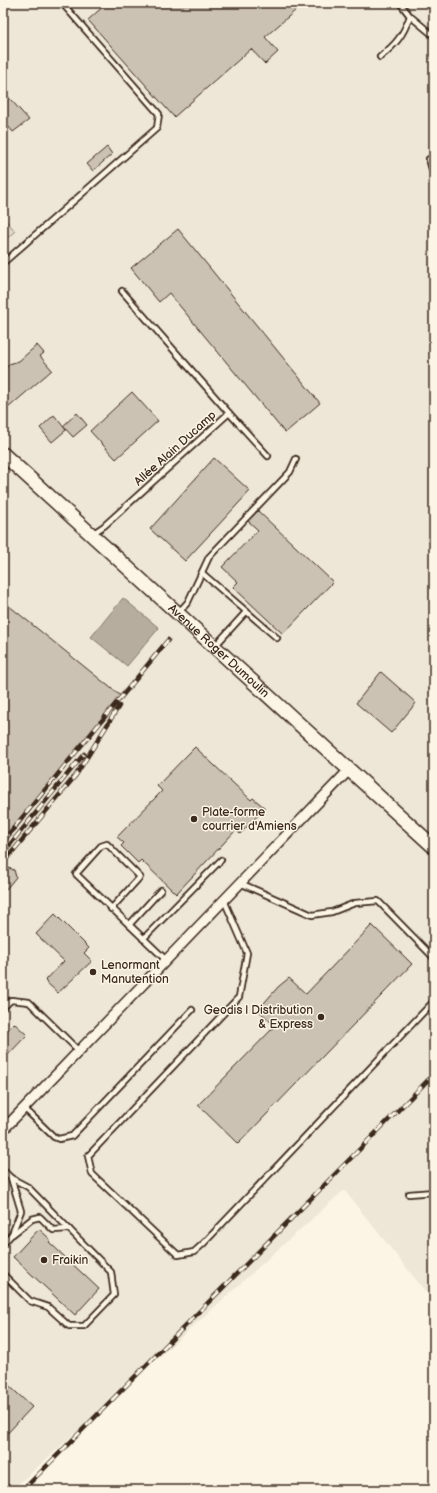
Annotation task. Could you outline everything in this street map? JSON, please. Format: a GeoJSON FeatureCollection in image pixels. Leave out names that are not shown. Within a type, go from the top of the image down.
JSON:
{"type":"FeatureCollection","features":[{"type":"Feature","properties":{"kind":"main road","name":"Avenue Roger Dumoulin"},"geometry":{"type":"LineString","coordinates":[[3,454],[434,847]]}},
{"type":"Feature","properties":{"kind":"street"},"geometry":{"type":"LineString","coordinates":[[3,1130],[349,770]]}},
{"type":"Feature","properties":{"kind":"lane"},"geometry":{"type":"LineString","coordinates":[[3,263],[157,128],[158,114],[62,3]]}},
{"type":"Feature","properties":{"kind":"lane"},"geometry":{"type":"LineString","coordinates":[[400,3],[410,16],[434,36]]}},
{"type":"Feature","properties":{"kind":"lane"},"geometry":{"type":"LineString","coordinates":[[380,57],[393,46],[403,34],[410,16]]}},
{"type":"Feature","properties":{"kind":"lane"},"geometry":{"type":"LineString","coordinates":[[428,159],[434,176]]}},
{"type":"Feature","properties":{"kind":"lane"},"geometry":{"type":"LineString","coordinates":[[122,291],[229,413]]}},
{"type":"Feature","properties":{"kind":"lane","name":"Allée Alain Ducamp"},"geometry":{"type":"LineString","coordinates":[[91,535],[104,526],[229,413],[268,456]]}},
{"type":"Feature","properties":{"kind":"lane"},"geometry":{"type":"LineString","coordinates":[[177,613],[188,602],[209,557],[290,472],[296,459]]}},
{"type":"Feature","properties":{"kind":"lane"},"geometry":{"type":"LineString","coordinates":[[202,573],[277,638]]}},
{"type":"Feature","properties":{"kind":"lane"},"geometry":{"type":"LineString","coordinates":[[215,647],[246,612]]}},
{"type":"Feature","properties":{"kind":"lane"},"geometry":{"type":"LineString","coordinates":[[112,909],[140,877],[107,844],[101,846],[76,874],[112,909],[129,925],[143,939],[166,960]]}},
{"type":"Feature","properties":{"kind":"lane"},"geometry":{"type":"LineString","coordinates":[[143,939],[221,860]]}},
{"type":"Feature","properties":{"kind":"lane"},"geometry":{"type":"LineString","coordinates":[[240,883],[312,915],[332,912],[355,903],[378,901],[434,958]]}},
{"type":"Feature","properties":{"kind":"lane"},"geometry":{"type":"LineString","coordinates":[[129,925],[160,890]]}},
{"type":"Feature","properties":{"kind":"lane"},"geometry":{"type":"LineString","coordinates":[[224,900],[247,953],[239,997],[88,1156],[92,1174],[178,1255],[194,1252],[204,1243],[434,1001]]}},
{"type":"Feature","properties":{"kind":"lane"},"geometry":{"type":"LineString","coordinates":[[3,1008],[11,1000],[29,1002],[78,1051]]}},
{"type":"Feature","properties":{"kind":"lane"},"geometry":{"type":"LineString","coordinates":[[24,1108],[54,1137],[59,1139],[72,1136],[192,1010]]}},
{"type":"Feature","properties":{"kind":"lane"},"geometry":{"type":"LineString","coordinates":[[3,1116],[10,1123]]}},
{"type":"Feature","properties":{"kind":"lane"},"geometry":{"type":"LineString","coordinates":[[3,1170],[12,1178],[28,1187],[111,1272],[114,1295],[84,1326],[69,1326],[48,1307],[30,1301],[3,1274]]}},
{"type":"Feature","properties":{"kind":"lane"},"geometry":{"type":"LineString","coordinates":[[12,1178],[21,1212],[12,1234]]}},
{"type":"Feature","properties":{"kind":"lane"},"geometry":{"type":"LineString","coordinates":[[409,1194],[434,1192]]}},
{"type":"Feature","properties":{"kind":"lane"},"geometry":{"type":"LineString","coordinates":[[3,1244],[12,1234],[32,1219],[40,1217],[53,1230],[69,1229]]}},
{"type":"Feature","properties":{"kind":"shaded area"},"geometry":{"type":"Polygon","coordinates":[[[3,3],[434,3],[434,1302],[344,1190],[12,1490],[3,1490],[3,3]]]}},
{"type":"Feature","properties":{"kind":"shaded area"},"geometry":{"type":"Polygon","coordinates":[[[3,217],[15,231],[3,242],[3,217]]]}},
{"type":"Feature","properties":{"kind":"shaded area"},"geometry":{"type":"Polygon","coordinates":[[[123,598],[159,628],[127,666],[91,637],[123,598]]]}},
{"type":"Feature","properties":{"kind":"building"},"geometry":{"type":"Polygon","coordinates":[[[107,3],[304,3],[265,37],[278,52],[265,64],[251,49],[174,117],[88,20],[107,3]]]}},
{"type":"Feature","properties":{"kind":"building"},"geometry":{"type":"Polygon","coordinates":[[[3,91],[29,120],[13,132],[3,120],[3,91]]]}},
{"type":"Feature","properties":{"kind":"building"},"geometry":{"type":"Polygon","coordinates":[[[107,147],[112,154],[93,171],[87,164],[107,147]]]}},
{"type":"Feature","properties":{"kind":"building"},"geometry":{"type":"Polygon","coordinates":[[[178,229],[320,403],[285,433],[169,293],[159,302],[131,268],[178,229]]]}},
{"type":"Feature","properties":{"kind":"building"},"geometry":{"type":"Polygon","coordinates":[[[37,345],[44,353],[40,356],[52,370],[8,408],[3,402],[3,374],[5,369],[9,364],[19,361],[37,345]]]}},
{"type":"Feature","properties":{"kind":"building"},"geometry":{"type":"Polygon","coordinates":[[[132,392],[158,421],[116,459],[90,431],[132,392]]]}},
{"type":"Feature","properties":{"kind":"building"},"geometry":{"type":"Polygon","coordinates":[[[77,413],[87,425],[73,437],[63,426],[77,413]]]}},
{"type":"Feature","properties":{"kind":"building"},"geometry":{"type":"Polygon","coordinates":[[[54,415],[66,430],[52,442],[40,428],[54,415]]]}},
{"type":"Feature","properties":{"kind":"building"},"geometry":{"type":"Polygon","coordinates":[[[214,458],[250,491],[185,561],[150,529],[214,458]]]}},
{"type":"Feature","properties":{"kind":"building"},"geometry":{"type":"Polygon","coordinates":[[[258,511],[333,582],[283,634],[233,587],[238,582],[222,567],[258,530],[248,521],[258,511]]]}},
{"type":"Feature","properties":{"kind":"building"},"geometry":{"type":"Polygon","coordinates":[[[3,601],[122,697],[3,845],[3,601]]]}},
{"type":"Feature","properties":{"kind":"building"},"geometry":{"type":"Polygon","coordinates":[[[381,672],[416,703],[391,733],[356,703],[381,672]]]}},
{"type":"Feature","properties":{"kind":"building","name":"Plate-forme courrier d'Amiens"},"geometry":{"type":"Polygon","coordinates":[[[195,747],[251,800],[253,798],[265,808],[240,834],[236,830],[176,894],[141,860],[138,863],[121,846],[124,843],[117,837],[162,791],[157,786],[195,747]]]}},
{"type":"Feature","properties":{"kind":"building"},"geometry":{"type":"Polygon","coordinates":[[[9,868],[14,870],[16,877],[3,893],[3,871],[9,868]]]}},
{"type":"Feature","properties":{"kind":"building"},"geometry":{"type":"Polygon","coordinates":[[[55,914],[89,948],[84,953],[92,961],[58,993],[45,981],[64,961],[36,934],[55,914]]]}},
{"type":"Feature","properties":{"kind":"building"},"geometry":{"type":"Polygon","coordinates":[[[372,925],[412,964],[238,1144],[198,1105],[275,1026],[258,1010],[278,987],[289,978],[306,994],[372,925]]]}},
{"type":"Feature","properties":{"kind":"building"},"geometry":{"type":"Polygon","coordinates":[[[14,1023],[27,1035],[3,1060],[3,1025],[8,1030],[14,1023]]]}},
{"type":"Feature","properties":{"kind":"building"},"geometry":{"type":"Polygon","coordinates":[[[39,1229],[51,1240],[49,1242],[99,1289],[75,1315],[13,1257],[39,1229]]]}},
{"type":"Feature","properties":{"kind":"building"},"geometry":{"type":"Polygon","coordinates":[[[3,1380],[32,1407],[3,1438],[3,1380]]]}},
{"type":"Feature","properties":{"kind":"railway"},"geometry":{"type":"LineString","coordinates":[[3,841],[168,640]]}},
{"type":"Feature","properties":{"kind":"railway"},"geometry":{"type":"LineString","coordinates":[[3,863],[76,775],[119,706]]}},
{"type":"Feature","properties":{"kind":"railway"},"geometry":{"type":"LineString","coordinates":[[3,853],[84,754]]}},
{"type":"Feature","properties":{"kind":"railway"},"geometry":{"type":"LineString","coordinates":[[23,1490],[434,1074]]}},
{"type":"Feature","properties":{"kind":"place","name":"Plate-forme courrier d'Amiens"},"geometry":{"type":"Point","coordinates":[194,819]}},
{"type":"Feature","properties":{"kind":"place","name":"Lenormant Manutention"},"geometry":{"type":"Point","coordinates":[93,972]}},
{"type":"Feature","properties":{"kind":"place","name":"Geodis | Distribution & Express"},"geometry":{"type":"Point","coordinates":[321,1017]}},
{"type":"Feature","properties":{"kind":"place","name":"Fraikin"},"geometry":{"type":"Point","coordinates":[44,1260]}}]}
